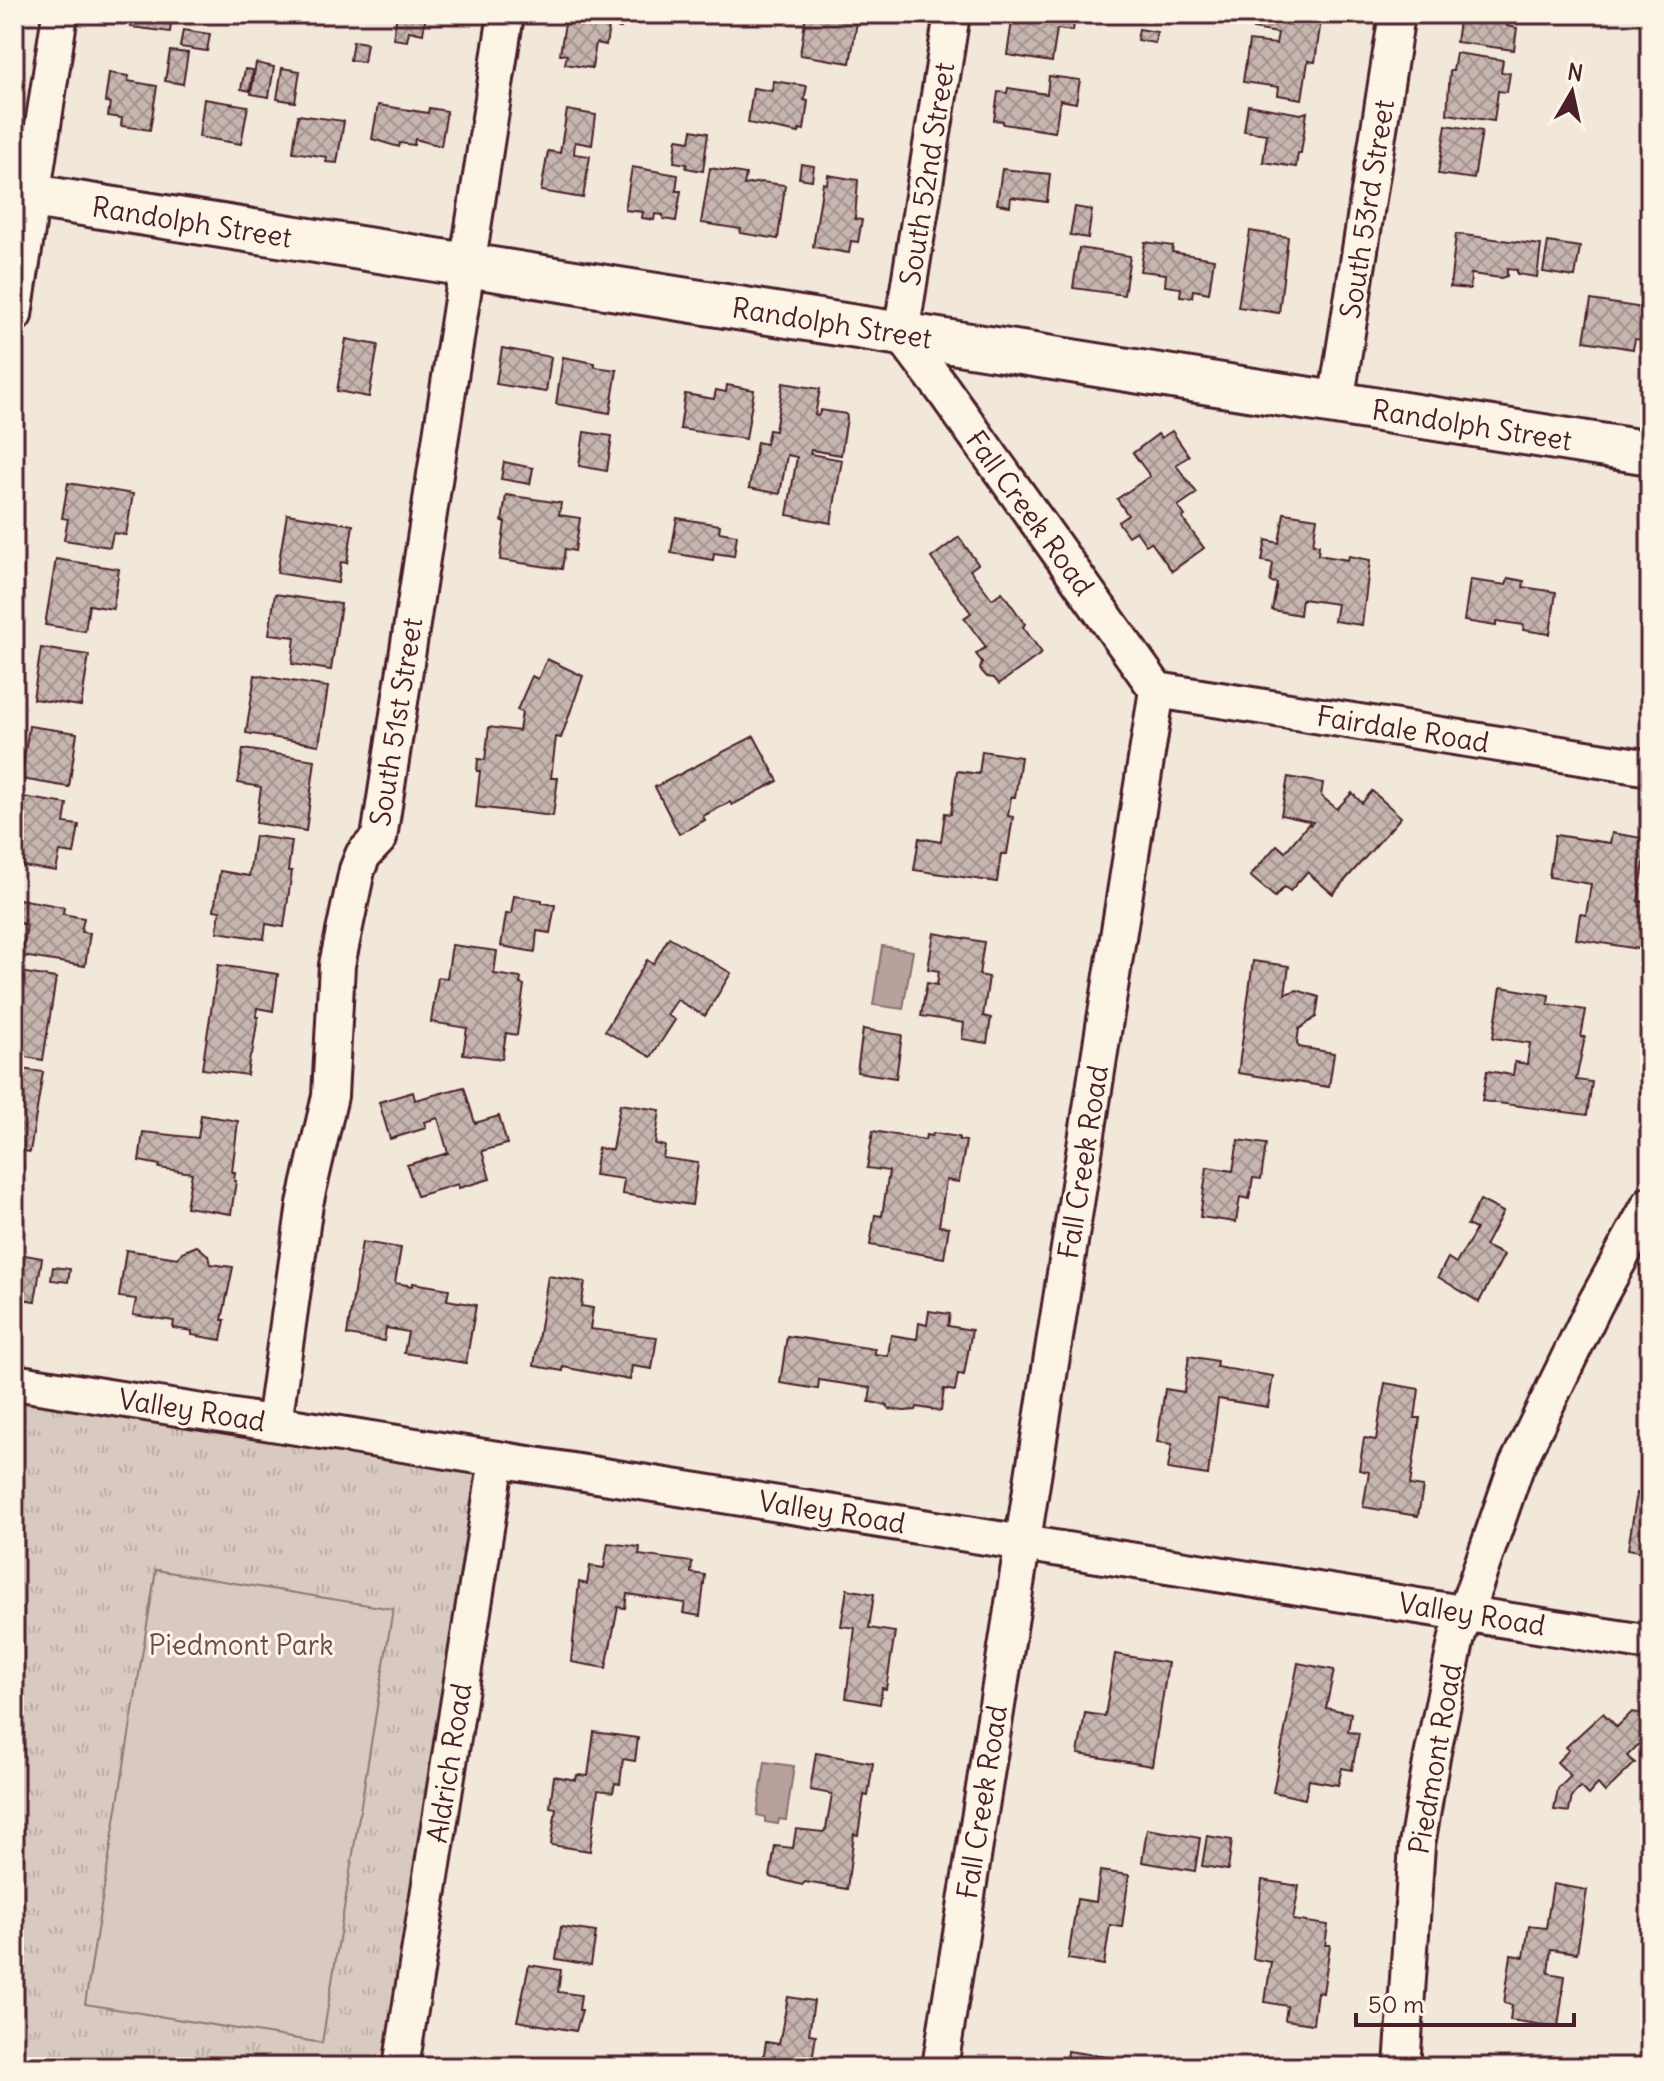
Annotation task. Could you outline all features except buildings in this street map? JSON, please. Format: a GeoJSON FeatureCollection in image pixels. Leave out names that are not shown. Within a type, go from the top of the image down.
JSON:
{"type":"FeatureCollection","features":[{"type":"Feature","properties":{"kind":"main road","name":"Randolph Street"},"geometry":{"type":"LineString","coordinates":[[23,195],[1650,453]]}},
{"type":"Feature","properties":{"kind":"street"},"geometry":{"type":"LineString","coordinates":[[14,315],[23,195],[60,14]]}},
{"type":"Feature","properties":{"kind":"street","name":"South 51st Street"},"geometry":{"type":"LineString","coordinates":[[274,1423],[305,1204],[330,1096],[337,965],[357,870],[363,855],[379,838],[506,14]]}},
{"type":"Feature","properties":{"kind":"street","name":"South 52nd Street"},"geometry":{"type":"LineString","coordinates":[[901,334],[952,14]]}},
{"type":"Feature","properties":{"kind":"street","name":"South 53rd Street"},"geometry":{"type":"LineString","coordinates":[[1336,403],[1397,14]]}},
{"type":"Feature","properties":{"kind":"street","name":"Fall Creek Road"},"geometry":{"type":"LineString","coordinates":[[901,334],[1157,690],[940,2067]]}},
{"type":"Feature","properties":{"kind":"street","name":"Fairdale Road"},"geometry":{"type":"LineString","coordinates":[[1157,690],[1650,768]]}},
{"type":"Feature","properties":{"kind":"street","name":"Piedmont Road"},"geometry":{"type":"LineString","coordinates":[[1402,2067],[1417,1845],[1457,1637],[1516,1467],[1583,1328],[1650,1204]]}},
{"type":"Feature","properties":{"kind":"street","name":"Valley Road"},"geometry":{"type":"LineString","coordinates":[[14,1382],[1650,1643]]}},
{"type":"Feature","properties":{"kind":"street","name":"Aldrich Road"},"geometry":{"type":"LineString","coordinates":[[401,2067],[497,1459]]}},
{"type":"Feature","properties":{"kind":"green space","name":"Piedmont Park"},"geometry":{"type":"Polygon","coordinates":[[[14,1382],[497,1459],[401,2067],[14,2067],[14,1382]]]}},
{"type":"Feature","properties":{"kind":"green space"},"geometry":{"type":"Polygon","coordinates":[[[156,1570],[393,1609],[322,2043],[85,2004],[156,1570]]]}},
{"type":"Feature","properties":{"kind":"shaded area"},"geometry":{"type":"Polygon","coordinates":[[[882,946],[913,951],[903,1009],[873,1005],[882,946]]]}},
{"type":"Feature","properties":{"kind":"shaded area"},"geometry":{"type":"Polygon","coordinates":[[[765,1762],[794,1766],[786,1820],[779,1819],[778,1824],[765,1822],[765,1817],[757,1815],[765,1762]]]}}]}
